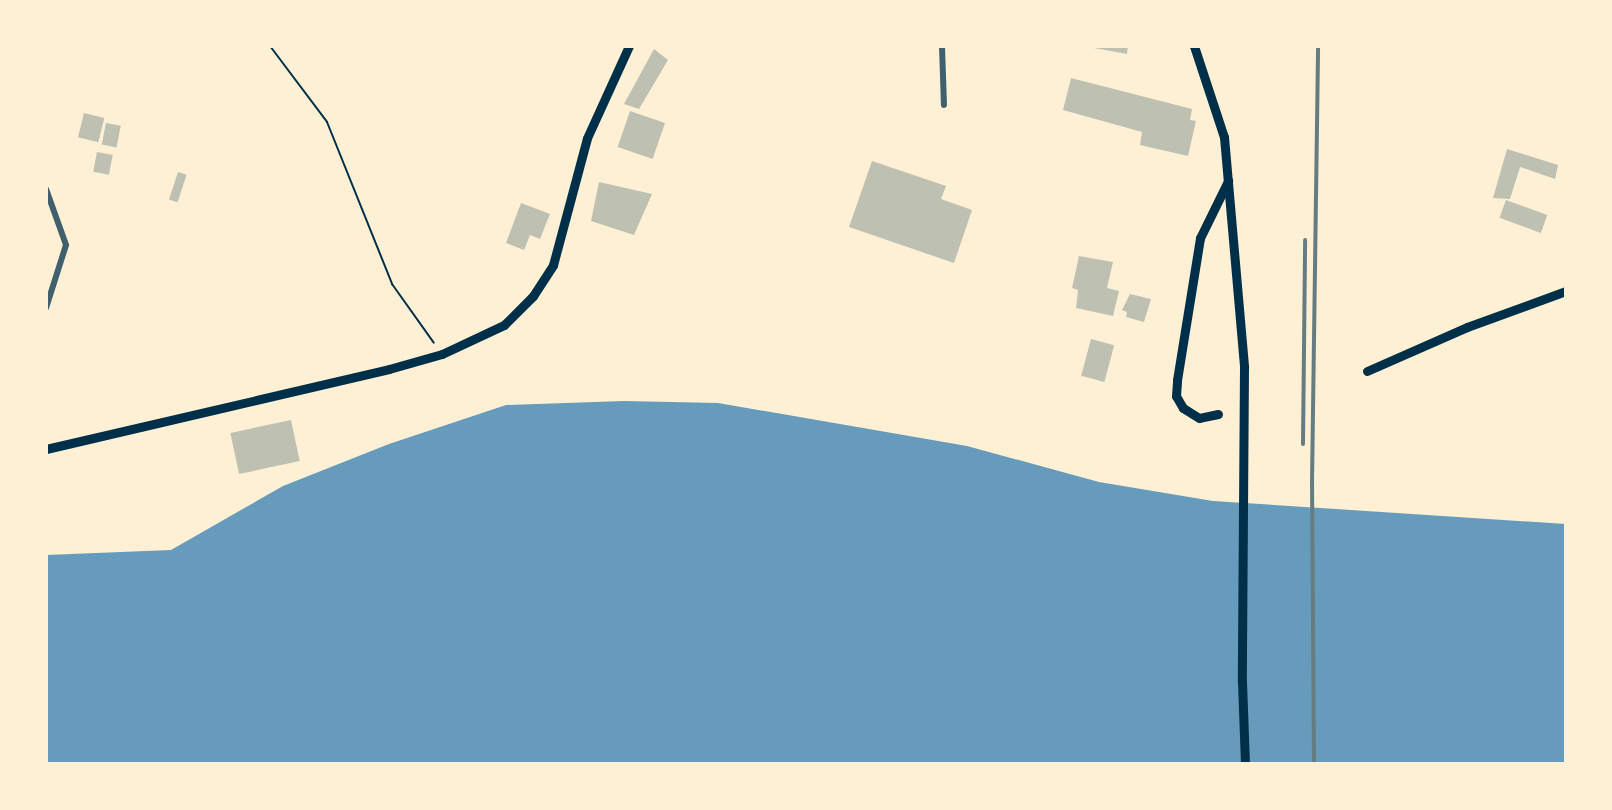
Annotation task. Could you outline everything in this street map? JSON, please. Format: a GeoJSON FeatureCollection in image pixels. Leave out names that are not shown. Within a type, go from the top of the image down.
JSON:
{"type":"FeatureCollection","features":[{"type":"Feature","properties":{"kind":"main road"},"geometry":{"type":"LineString","coordinates":[[46,449],[442,354],[504,325],[533,296],[553,265],[587,138],[629,46]]}},
{"type":"Feature","properties":{"kind":"main road"},"geometry":{"type":"LineString","coordinates":[[1194,46],[1224,137],[1244,367],[1242,682],[1245,764]]}},
{"type":"Feature","properties":{"kind":"main road"},"geometry":{"type":"LineString","coordinates":[[1218,414],[1199,418],[1183,408],[1176,396],[1200,238],[1228,181]]}},
{"type":"Feature","properties":{"kind":"main road"},"geometry":{"type":"LineString","coordinates":[[1367,371],[1467,327],[1566,291]]}},
{"type":"Feature","properties":{"kind":"street"},"geometry":{"type":"LineString","coordinates":[[942,46],[944,105]]}},
{"type":"Feature","properties":{"kind":"street"},"geometry":{"type":"LineString","coordinates":[[46,189],[66,245],[46,308]]}},
{"type":"Feature","properties":{"kind":"path"},"geometry":{"type":"LineString","coordinates":[[270,46],[327,122],[392,284],[442,354]]}},
{"type":"Feature","properties":{"kind":"water"},"geometry":{"type":"Polygon","coordinates":[[[624,401],[718,403],[967,446],[1099,482],[1213,501],[1566,524],[1566,764],[46,764],[46,555],[171,550],[283,486],[389,444],[506,405],[624,401]]]}},
{"type":"Feature","properties":{"kind":"building"},"geometry":{"type":"Polygon","coordinates":[[[1095,46],[1128,46],[1127,54],[1095,46]]]}},
{"type":"Feature","properties":{"kind":"building"},"geometry":{"type":"Polygon","coordinates":[[[654,49],[668,60],[639,109],[624,104],[654,49]]]}},
{"type":"Feature","properties":{"kind":"building"},"geometry":{"type":"Polygon","coordinates":[[[1071,78],[1192,109],[1190,120],[1196,121],[1188,156],[1140,145],[1142,132],[1063,110],[1071,78]]]}},
{"type":"Feature","properties":{"kind":"building"},"geometry":{"type":"Polygon","coordinates":[[[630,111],[665,123],[653,159],[618,147],[630,111]]]}},
{"type":"Feature","properties":{"kind":"building"},"geometry":{"type":"Polygon","coordinates":[[[84,113],[104,118],[98,142],[78,137],[84,113]]]}},
{"type":"Feature","properties":{"kind":"building"},"geometry":{"type":"Polygon","coordinates":[[[106,123],[121,126],[117,147],[102,145],[106,123]]]}},
{"type":"Feature","properties":{"kind":"building"},"geometry":{"type":"Polygon","coordinates":[[[1507,149],[1558,165],[1555,179],[1520,167],[1510,199],[1493,198],[1507,149]]]}},
{"type":"Feature","properties":{"kind":"building"},"geometry":{"type":"Polygon","coordinates":[[[97,152],[113,155],[109,175],[93,172],[97,152]]]}},
{"type":"Feature","properties":{"kind":"building"},"geometry":{"type":"Polygon","coordinates":[[[872,161],[946,186],[941,199],[972,210],[954,263],[849,227],[872,161]]]}},
{"type":"Feature","properties":{"kind":"building"},"geometry":{"type":"Polygon","coordinates":[[[178,172],[187,175],[178,202],[169,200],[178,172]]]}},
{"type":"Feature","properties":{"kind":"building"},"geometry":{"type":"Polygon","coordinates":[[[599,182],[652,194],[634,235],[591,221],[599,182]]]}},
{"type":"Feature","properties":{"kind":"building"},"geometry":{"type":"Polygon","coordinates":[[[1506,200],[1547,215],[1541,233],[1500,218],[1506,200]]]}},
{"type":"Feature","properties":{"kind":"building"},"geometry":{"type":"Polygon","coordinates":[[[521,203],[550,214],[540,239],[530,235],[524,250],[506,243],[521,203]]]}},
{"type":"Feature","properties":{"kind":"building"},"geometry":{"type":"Polygon","coordinates":[[[1079,256],[1113,262],[1107,288],[1119,291],[1113,316],[1076,308],[1078,290],[1072,288],[1079,256]]]}},
{"type":"Feature","properties":{"kind":"building"},"geometry":{"type":"Polygon","coordinates":[[[1130,294],[1151,299],[1144,322],[1126,317],[1127,312],[1122,310],[1130,294]]]}},
{"type":"Feature","properties":{"kind":"building"},"geometry":{"type":"Polygon","coordinates":[[[1091,339],[1114,345],[1104,382],[1081,376],[1091,339]]]}},
{"type":"Feature","properties":{"kind":"building"},"geometry":{"type":"Polygon","coordinates":[[[291,420],[300,461],[239,474],[230,433],[291,420]]]}},
{"type":"Feature","properties":{"kind":"railway"},"geometry":{"type":"LineString","coordinates":[[1314,764],[1312,483],[1318,46]]}},
{"type":"Feature","properties":{"kind":"railway"},"geometry":{"type":"LineString","coordinates":[[1303,444],[1305,240]]}}]}
